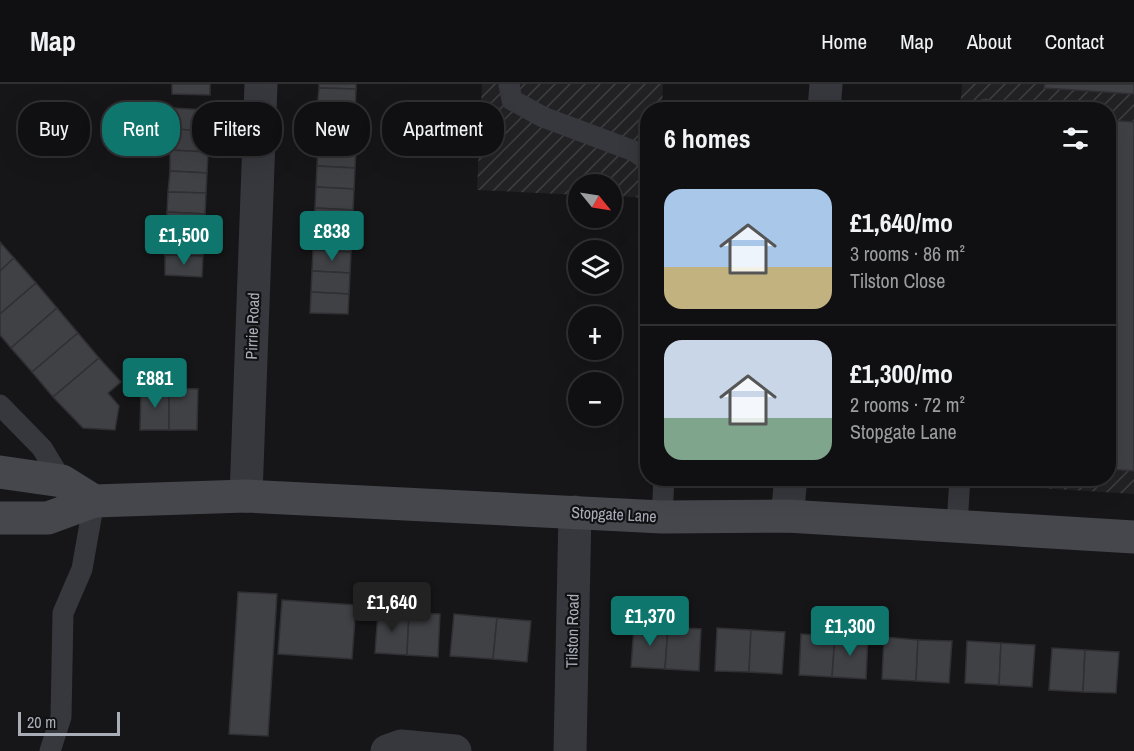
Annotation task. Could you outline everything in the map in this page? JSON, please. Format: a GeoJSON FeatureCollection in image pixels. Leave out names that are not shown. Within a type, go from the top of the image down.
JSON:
{"type":"FeatureCollection","features":[{"type":"Feature","properties":{"kind":"main road"},"geometry":{"type":"LineString","coordinates":[[0,472],[62,482],[94,501]]}},
{"type":"Feature","properties":{"kind":"main road","name":"Stopgate Lane"},"geometry":{"type":"LineString","coordinates":[[0,518],[48,518],[94,501],[246,496],[662,517],[787,516],[1134,537]]}},
{"type":"Feature","properties":{"kind":"street","name":"Pirrie Road"},"geometry":{"type":"LineString","coordinates":[[246,496],[261,84]]}},
{"type":"Feature","properties":{"kind":"street"},"geometry":{"type":"LineString","coordinates":[[825,102],[826,84]]}},
{"type":"Feature","properties":{"kind":"street"},"geometry":{"type":"LineString","coordinates":[[787,516],[790,486]]}},
{"type":"Feature","properties":{"kind":"street","name":"Tilston Road"},"geometry":{"type":"LineString","coordinates":[[570,751],[574,512]]}},
{"type":"Feature","properties":{"kind":"street"},"geometry":{"type":"LineString","coordinates":[[387,751],[401,746],[455,751]]}},
{"type":"Feature","properties":{"kind":"lane"},"geometry":{"type":"LineString","coordinates":[[509,84],[512,100],[543,117],[640,155]]}},
{"type":"Feature","properties":{"kind":"lane"},"geometry":{"type":"LineString","coordinates":[[0,405],[42,448],[62,482]]}},
{"type":"Feature","properties":{"kind":"lane"},"geometry":{"type":"LineString","coordinates":[[662,517],[664,486]]}},
{"type":"Feature","properties":{"kind":"lane"},"geometry":{"type":"LineString","coordinates":[[957,525],[959,486]]}},
{"type":"Feature","properties":{"kind":"lane"},"geometry":{"type":"LineString","coordinates":[[50,751],[61,717],[63,613],[82,569],[94,501]]}},
{"type":"Feature","properties":{"kind":"shaded area"},"geometry":{"type":"Polygon","coordinates":[[[482,84],[663,84],[662,102],[640,102],[640,198],[622,197],[622,174],[568,174],[568,194],[477,190],[479,156],[504,156],[504,102],[481,102],[482,84]]]}},
{"type":"Feature","properties":{"kind":"shaded area"},"geometry":{"type":"Polygon","coordinates":[[[962,84],[1134,84],[1134,494],[1010,486],[1116,486],[1116,102],[961,102],[962,84]]]}},
{"type":"Feature","properties":{"kind":"building"},"geometry":{"type":"Polygon","coordinates":[[[172,84],[210,84],[210,95],[172,94],[172,84]]]}},
{"type":"Feature","properties":{"kind":"building"},"geometry":{"type":"Polygon","coordinates":[[[319,84],[356,84],[356,89],[319,88],[319,84]]]}},
{"type":"Feature","properties":{"kind":"building"},"geometry":{"type":"Polygon","coordinates":[[[1045,84],[1134,84],[1134,94],[1044,88],[1045,84]]]}},
{"type":"Feature","properties":{"kind":"building"},"geometry":{"type":"Polygon","coordinates":[[[319,88],[356,89],[355,102],[318,102],[319,88]]]}},
{"type":"Feature","properties":{"kind":"building"},"geometry":{"type":"Polygon","coordinates":[[[180,108],[192,109],[192,130],[180,129],[180,108]]]}},
{"type":"Feature","properties":{"kind":"building"},"geometry":{"type":"Polygon","coordinates":[[[1116,121],[1134,122],[1134,471],[1116,470],[1116,121]]]}},
{"type":"Feature","properties":{"kind":"building"},"geometry":{"type":"Polygon","coordinates":[[[180,129],[192,130],[192,151],[180,151],[180,129]]]}},
{"type":"Feature","properties":{"kind":"building"},"geometry":{"type":"Polygon","coordinates":[[[180,151],[192,151],[192,156],[208,156],[207,173],[170,171],[170,156],[180,156],[180,151]]]}},
{"type":"Feature","properties":{"kind":"building"},"geometry":{"type":"Polygon","coordinates":[[[317,156],[356,156],[355,168],[317,166],[317,156]]]}},
{"type":"Feature","properties":{"kind":"building"},"geometry":{"type":"Polygon","coordinates":[[[317,166],[355,168],[354,189],[316,187],[317,166]]]}},
{"type":"Feature","properties":{"kind":"building"},"geometry":{"type":"Polygon","coordinates":[[[170,171],[207,173],[206,193],[168,192],[170,171]]]}},
{"type":"Feature","properties":{"kind":"building"},"geometry":{"type":"Polygon","coordinates":[[[316,187],[354,189],[353,210],[315,208],[316,187]]]}},
{"type":"Feature","properties":{"kind":"building"},"geometry":{"type":"Polygon","coordinates":[[[168,192],[206,193],[205,214],[167,212],[168,192]]]}},
{"type":"Feature","properties":{"kind":"building"},"geometry":{"type":"Polygon","coordinates":[[[315,208],[353,210],[352,231],[314,229],[315,208]]]}},
{"type":"Feature","properties":{"kind":"building"},"geometry":{"type":"Polygon","coordinates":[[[167,212],[205,214],[204,235],[166,233],[167,212]]]}},
{"type":"Feature","properties":{"kind":"building"},"geometry":{"type":"Polygon","coordinates":[[[314,229],[352,231],[351,252],[313,250],[314,229]]]}},
{"type":"Feature","properties":{"kind":"building"},"geometry":{"type":"Polygon","coordinates":[[[166,233],[204,235],[203,256],[165,255],[166,233]]]}},
{"type":"Feature","properties":{"kind":"building"},"geometry":{"type":"Polygon","coordinates":[[[0,242],[14,258],[0,271],[0,242]]]}},
{"type":"Feature","properties":{"kind":"building"},"geometry":{"type":"Polygon","coordinates":[[[313,250],[351,252],[350,273],[312,271],[313,250]]]}},
{"type":"Feature","properties":{"kind":"building"},"geometry":{"type":"Polygon","coordinates":[[[165,255],[203,256],[202,277],[165,275],[165,255]]]}},
{"type":"Feature","properties":{"kind":"building"},"geometry":{"type":"Polygon","coordinates":[[[14,258],[36,283],[0,314],[0,271],[14,258]]]}},
{"type":"Feature","properties":{"kind":"building"},"geometry":{"type":"Polygon","coordinates":[[[312,271],[350,273],[349,294],[311,292],[312,271]]]}},
{"type":"Feature","properties":{"kind":"building"},"geometry":{"type":"Polygon","coordinates":[[[36,283],[57,308],[11,348],[0,335],[0,314],[36,283]]]}},
{"type":"Feature","properties":{"kind":"building"},"geometry":{"type":"Polygon","coordinates":[[[311,292],[349,294],[348,314],[310,313],[311,292]]]}},
{"type":"Feature","properties":{"kind":"building"},"geometry":{"type":"Polygon","coordinates":[[[57,308],[78,333],[32,372],[11,348],[57,308]]]}},
{"type":"Feature","properties":{"kind":"building"},"geometry":{"type":"Polygon","coordinates":[[[78,333],[99,358],[53,397],[32,372],[78,333]]]}},
{"type":"Feature","properties":{"kind":"building"},"geometry":{"type":"Polygon","coordinates":[[[99,358],[121,382],[108,393],[119,406],[115,430],[83,428],[53,397],[99,358]]]}},
{"type":"Feature","properties":{"kind":"building"},"geometry":{"type":"Polygon","coordinates":[[[141,388],[169,388],[169,430],[140,430],[141,388]]]}},
{"type":"Feature","properties":{"kind":"building"},"geometry":{"type":"Polygon","coordinates":[[[169,388],[198,389],[197,430],[169,430],[169,388]]]}},
{"type":"Feature","properties":{"kind":"building"},"geometry":{"type":"Polygon","coordinates":[[[238,592],[277,594],[268,736],[229,734],[238,592]]]}},
{"type":"Feature","properties":{"kind":"building"},"geometry":{"type":"Polygon","coordinates":[[[282,600],[356,605],[352,659],[278,654],[282,600]]]}},
{"type":"Feature","properties":{"kind":"building"},"geometry":{"type":"Polygon","coordinates":[[[378,611],[409,613],[407,655],[375,653],[378,611]]]}},
{"type":"Feature","properties":{"kind":"building"},"geometry":{"type":"Polygon","coordinates":[[[409,613],[440,614],[438,657],[407,655],[409,613]]]}},
{"type":"Feature","properties":{"kind":"building"},"geometry":{"type":"Polygon","coordinates":[[[454,614],[497,618],[493,659],[450,656],[454,614]]]}},
{"type":"Feature","properties":{"kind":"building"},"geometry":{"type":"Polygon","coordinates":[[[497,618],[531,621],[527,662],[493,659],[497,618]]]}},
{"type":"Feature","properties":{"kind":"building"},"geometry":{"type":"Polygon","coordinates":[[[634,626],[668,627],[665,669],[631,667],[634,626]]]}},
{"type":"Feature","properties":{"kind":"building"},"geometry":{"type":"Polygon","coordinates":[[[668,627],[701,629],[699,671],[665,669],[668,627]]]}},
{"type":"Feature","properties":{"kind":"building"},"geometry":{"type":"Polygon","coordinates":[[[717,628],[751,630],[749,672],[715,671],[717,628]]]}},
{"type":"Feature","properties":{"kind":"building"},"geometry":{"type":"Polygon","coordinates":[[[751,630],[785,632],[782,674],[749,672],[751,630]]]}},
{"type":"Feature","properties":{"kind":"building"},"geometry":{"type":"Polygon","coordinates":[[[801,634],[835,636],[832,677],[799,675],[801,634]]]}},
{"type":"Feature","properties":{"kind":"building"},"geometry":{"type":"Polygon","coordinates":[[[835,636],[868,637],[866,679],[832,677],[835,636]]]}},
{"type":"Feature","properties":{"kind":"building"},"geometry":{"type":"Polygon","coordinates":[[[884,637],[918,640],[916,681],[882,679],[884,637]]]}},
{"type":"Feature","properties":{"kind":"building"},"geometry":{"type":"Polygon","coordinates":[[[918,640],[952,641],[949,683],[916,681],[918,640]]]}},
{"type":"Feature","properties":{"kind":"building"},"geometry":{"type":"Polygon","coordinates":[[[967,641],[1001,643],[999,685],[965,683],[967,641]]]}},
{"type":"Feature","properties":{"kind":"building"},"geometry":{"type":"Polygon","coordinates":[[[1001,643],[1035,645],[1032,687],[999,685],[1001,643]]]}},
{"type":"Feature","properties":{"kind":"building"},"geometry":{"type":"Polygon","coordinates":[[[1052,648],[1085,650],[1083,692],[1049,690],[1052,648]]]}},
{"type":"Feature","properties":{"kind":"building"},"geometry":{"type":"Polygon","coordinates":[[[1085,650],[1119,652],[1116,693],[1083,692],[1085,650]]]}}]}
